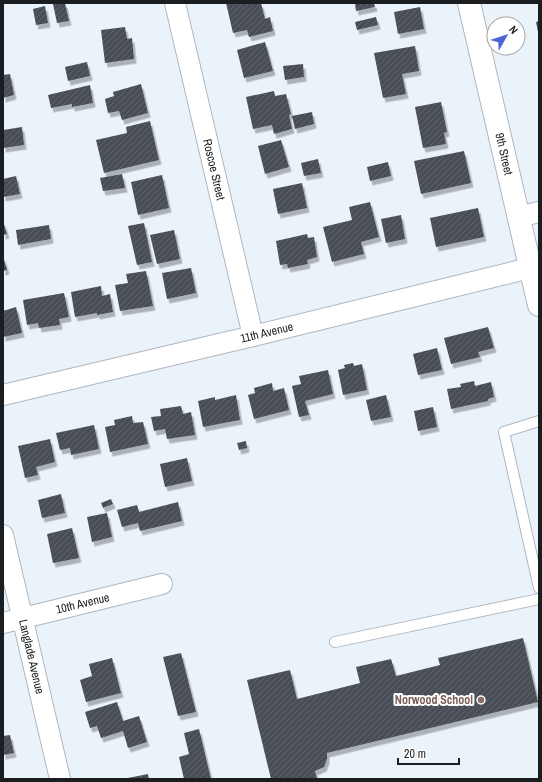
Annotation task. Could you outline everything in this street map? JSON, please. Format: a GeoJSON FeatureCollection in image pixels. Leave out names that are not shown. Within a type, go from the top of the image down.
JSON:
{"type":"FeatureCollection","features":[{"type":"Feature","properties":{"kind":"street","name":"Roscoe Street"},"geometry":{"type":"LineString","coordinates":[[175,3],[253,336]]}},
{"type":"Feature","properties":{"kind":"street","name":"9th Street"},"geometry":{"type":"LineString","coordinates":[[469,3],[539,305]]}},
{"type":"Feature","properties":{"kind":"street"},"geometry":{"type":"LineString","coordinates":[[518,217],[539,212]]}},
{"type":"Feature","properties":{"kind":"street","name":"11th Avenue"},"geometry":{"type":"LineString","coordinates":[[3,395],[253,336],[530,268]]}},
{"type":"Feature","properties":{"kind":"street","name":"Langlade Avenue"},"geometry":{"type":"LineString","coordinates":[[3,535],[60,779]]}},
{"type":"Feature","properties":{"kind":"street","name":"10th Avenue"},"geometry":{"type":"LineString","coordinates":[[3,623],[162,584]]}},
{"type":"Feature","properties":{"kind":"lane"},"geometry":{"type":"LineString","coordinates":[[539,422],[504,432],[539,588]]}},
{"type":"Feature","properties":{"kind":"lane"},"geometry":{"type":"LineString","coordinates":[[335,642],[539,599]]}},
{"type":"Feature","properties":{"kind":"building"},"geometry":{"type":"Polygon","coordinates":[[[65,3],[69,21],[57,23],[53,4],[65,3]]]}},
{"type":"Feature","properties":{"kind":"building"},"geometry":{"type":"Polygon","coordinates":[[[226,3],[261,3],[265,19],[270,17],[273,31],[249,37],[247,30],[233,33],[226,3]]]}},
{"type":"Feature","properties":{"kind":"building"},"geometry":{"type":"Polygon","coordinates":[[[355,3],[374,3],[375,7],[356,11],[355,3]]]}},
{"type":"Feature","properties":{"kind":"building"},"geometry":{"type":"Polygon","coordinates":[[[45,6],[48,23],[36,25],[33,9],[45,6]]]}},
{"type":"Feature","properties":{"kind":"building"},"geometry":{"type":"Polygon","coordinates":[[[420,7],[424,29],[398,34],[394,12],[420,7]]]}},
{"type":"Feature","properties":{"kind":"building"},"geometry":{"type":"Polygon","coordinates":[[[376,17],[378,25],[357,30],[355,22],[376,17]]]}},
{"type":"Feature","properties":{"kind":"building"},"geometry":{"type":"Polygon","coordinates":[[[539,21],[539,32],[538,32],[536,22],[539,21]]]}},
{"type":"Feature","properties":{"kind":"building"},"geometry":{"type":"Polygon","coordinates":[[[125,27],[127,39],[132,38],[134,59],[105,63],[101,30],[125,27]]]}},
{"type":"Feature","properties":{"kind":"building"},"geometry":{"type":"Polygon","coordinates":[[[265,42],[273,71],[244,78],[237,50],[265,42]]]}},
{"type":"Feature","properties":{"kind":"building"},"geometry":{"type":"Polygon","coordinates":[[[415,46],[419,71],[402,74],[406,94],[383,98],[374,53],[415,46]]]}},
{"type":"Feature","properties":{"kind":"building"},"geometry":{"type":"Polygon","coordinates":[[[87,62],[90,76],[68,81],[65,67],[87,62]]]}},
{"type":"Feature","properties":{"kind":"building"},"geometry":{"type":"Polygon","coordinates":[[[303,64],[304,77],[285,80],[283,66],[303,64]]]}},
{"type":"Feature","properties":{"kind":"building"},"geometry":{"type":"Polygon","coordinates":[[[10,74],[14,95],[3,98],[3,75],[10,74]]]}},
{"type":"Feature","properties":{"kind":"building"},"geometry":{"type":"Polygon","coordinates":[[[141,84],[148,113],[122,120],[119,111],[108,113],[105,99],[114,96],[113,92],[141,84]]]}},
{"type":"Feature","properties":{"kind":"building"},"geometry":{"type":"Polygon","coordinates":[[[90,85],[93,103],[72,107],[72,104],[51,108],[48,95],[90,85]]]}},
{"type":"Feature","properties":{"kind":"building"},"geometry":{"type":"Polygon","coordinates":[[[274,91],[275,96],[286,94],[291,114],[289,115],[292,129],[274,134],[272,125],[253,129],[246,97],[274,91]]]}},
{"type":"Feature","properties":{"kind":"building"},"geometry":{"type":"Polygon","coordinates":[[[441,102],[447,132],[444,133],[446,144],[423,148],[415,107],[441,102]]]}},
{"type":"Feature","properties":{"kind":"building"},"geometry":{"type":"Polygon","coordinates":[[[312,112],[314,124],[295,129],[292,116],[312,112]]]}},
{"type":"Feature","properties":{"kind":"building"},"geometry":{"type":"Polygon","coordinates":[[[150,121],[159,160],[104,173],[96,140],[127,133],[126,127],[150,121]]]}},
{"type":"Feature","properties":{"kind":"building"},"geometry":{"type":"Polygon","coordinates":[[[22,127],[24,145],[3,148],[3,130],[22,127]]]}},
{"type":"Feature","properties":{"kind":"building"},"geometry":{"type":"Polygon","coordinates":[[[281,140],[289,167],[265,174],[258,146],[281,140]]]}},
{"type":"Feature","properties":{"kind":"building"},"geometry":{"type":"Polygon","coordinates":[[[464,151],[471,183],[421,194],[414,161],[464,151]]]}},
{"type":"Feature","properties":{"kind":"building"},"geometry":{"type":"Polygon","coordinates":[[[318,159],[321,173],[304,176],[301,163],[318,159]]]}},
{"type":"Feature","properties":{"kind":"building"},"geometry":{"type":"Polygon","coordinates":[[[388,162],[391,176],[370,181],[367,167],[388,162]]]}},
{"type":"Feature","properties":{"kind":"building"},"geometry":{"type":"Polygon","coordinates":[[[122,174],[125,188],[103,191],[100,178],[122,174]]]}},
{"type":"Feature","properties":{"kind":"building"},"geometry":{"type":"Polygon","coordinates":[[[162,175],[169,208],[138,215],[131,182],[162,175]]]}},
{"type":"Feature","properties":{"kind":"building"},"geometry":{"type":"Polygon","coordinates":[[[16,176],[20,194],[3,197],[3,179],[16,176]]]}},
{"type":"Feature","properties":{"kind":"building"},"geometry":{"type":"Polygon","coordinates":[[[302,183],[307,208],[278,214],[273,189],[302,183]]]}},
{"type":"Feature","properties":{"kind":"building"},"geometry":{"type":"Polygon","coordinates":[[[370,202],[379,237],[361,242],[364,254],[332,262],[323,227],[352,220],[349,207],[370,202]]]}},
{"type":"Feature","properties":{"kind":"building"},"geometry":{"type":"Polygon","coordinates":[[[478,208],[484,237],[436,247],[430,218],[478,208]]]}},
{"type":"Feature","properties":{"kind":"building"},"geometry":{"type":"Polygon","coordinates":[[[401,215],[405,239],[386,243],[381,219],[401,215]]]}},
{"type":"Feature","properties":{"kind":"building"},"geometry":{"type":"Polygon","coordinates":[[[3,221],[7,234],[3,235],[3,221]]]}},
{"type":"Feature","properties":{"kind":"building"},"geometry":{"type":"Polygon","coordinates":[[[144,223],[152,262],[137,265],[128,226],[144,223]]]}},
{"type":"Feature","properties":{"kind":"building"},"geometry":{"type":"Polygon","coordinates":[[[49,225],[51,239],[18,245],[16,230],[49,225]]]}},
{"type":"Feature","properties":{"kind":"building"},"geometry":{"type":"Polygon","coordinates":[[[174,230],[180,259],[157,264],[150,235],[174,230]]]}},
{"type":"Feature","properties":{"kind":"building"},"geometry":{"type":"Polygon","coordinates":[[[307,234],[308,238],[314,237],[317,257],[307,260],[308,264],[288,268],[287,264],[280,265],[276,241],[307,234]]]}},
{"type":"Feature","properties":{"kind":"building"},"geometry":{"type":"Polygon","coordinates":[[[3,256],[7,270],[3,271],[3,256]]]}},
{"type":"Feature","properties":{"kind":"building"},"geometry":{"type":"Polygon","coordinates":[[[191,268],[196,293],[167,299],[162,273],[191,268]]]}},
{"type":"Feature","properties":{"kind":"building"},"geometry":{"type":"Polygon","coordinates":[[[146,271],[153,306],[120,311],[115,285],[128,283],[126,274],[146,271]]]}},
{"type":"Feature","properties":{"kind":"building"},"geometry":{"type":"Polygon","coordinates":[[[101,286],[102,296],[110,294],[113,312],[75,317],[71,292],[101,286]]]}},
{"type":"Feature","properties":{"kind":"building"},"geometry":{"type":"Polygon","coordinates":[[[64,293],[69,317],[59,319],[60,325],[39,328],[38,323],[27,325],[23,300],[64,293]]]}},
{"type":"Feature","properties":{"kind":"building"},"geometry":{"type":"Polygon","coordinates":[[[16,307],[22,333],[3,337],[3,311],[16,307]]]}},
{"type":"Feature","properties":{"kind":"building"},"geometry":{"type":"Polygon","coordinates":[[[488,327],[494,348],[478,352],[480,357],[451,364],[444,338],[488,327]]]}},
{"type":"Feature","properties":{"kind":"building"},"geometry":{"type":"Polygon","coordinates":[[[437,348],[442,370],[418,375],[413,354],[437,348]]]}},
{"type":"Feature","properties":{"kind":"building"},"geometry":{"type":"Polygon","coordinates":[[[353,363],[354,366],[362,364],[367,390],[343,395],[338,370],[345,368],[344,365],[353,363]]]}},
{"type":"Feature","properties":{"kind":"building"},"geometry":{"type":"Polygon","coordinates":[[[328,370],[333,394],[305,401],[309,415],[299,417],[292,386],[301,384],[299,376],[328,370]]]}},
{"type":"Feature","properties":{"kind":"building"},"geometry":{"type":"Polygon","coordinates":[[[474,381],[475,386],[491,382],[494,397],[488,399],[488,401],[451,409],[447,389],[461,387],[460,384],[474,381]]]}},
{"type":"Feature","properties":{"kind":"building"},"geometry":{"type":"Polygon","coordinates":[[[272,383],[273,391],[284,388],[289,410],[254,419],[248,395],[255,393],[254,388],[272,383]]]}},
{"type":"Feature","properties":{"kind":"building"},"geometry":{"type":"Polygon","coordinates":[[[236,395],[240,420],[203,427],[198,401],[215,397],[215,400],[236,395]]]}},
{"type":"Feature","properties":{"kind":"building"},"geometry":{"type":"Polygon","coordinates":[[[386,395],[391,417],[371,421],[366,400],[386,395]]]}},
{"type":"Feature","properties":{"kind":"building"},"geometry":{"type":"Polygon","coordinates":[[[181,406],[183,414],[191,412],[195,435],[167,439],[165,429],[154,431],[151,417],[161,416],[160,409],[181,406]]]}},
{"type":"Feature","properties":{"kind":"building"},"geometry":{"type":"Polygon","coordinates":[[[433,407],[437,427],[418,431],[414,411],[433,407]]]}},
{"type":"Feature","properties":{"kind":"building"},"geometry":{"type":"Polygon","coordinates":[[[132,416],[133,423],[143,422],[148,444],[110,452],[105,427],[115,425],[114,420],[132,416]]]}},
{"type":"Feature","properties":{"kind":"building"},"geometry":{"type":"Polygon","coordinates":[[[94,425],[99,449],[71,455],[70,448],[60,450],[56,433],[94,425]]]}},
{"type":"Feature","properties":{"kind":"building"},"geometry":{"type":"Polygon","coordinates":[[[50,439],[55,462],[36,467],[38,475],[25,478],[18,446],[50,439]]]}},
{"type":"Feature","properties":{"kind":"building"},"geometry":{"type":"Polygon","coordinates":[[[246,441],[247,448],[239,450],[237,443],[246,441]]]}},
{"type":"Feature","properties":{"kind":"building"},"geometry":{"type":"Polygon","coordinates":[[[187,458],[192,481],[165,487],[160,464],[187,458]]]}},
{"type":"Feature","properties":{"kind":"building"},"geometry":{"type":"Polygon","coordinates":[[[61,494],[65,513],[42,518],[38,500],[61,494]]]}},
{"type":"Feature","properties":{"kind":"building"},"geometry":{"type":"Polygon","coordinates":[[[111,499],[113,504],[103,508],[101,503],[111,499]]]}},
{"type":"Feature","properties":{"kind":"building"},"geometry":{"type":"Polygon","coordinates":[[[178,502],[182,521],[140,531],[138,523],[122,527],[117,510],[137,505],[139,512],[178,502]]]}},
{"type":"Feature","properties":{"kind":"building"},"geometry":{"type":"Polygon","coordinates":[[[107,513],[112,537],[92,542],[87,517],[107,513]]]}},
{"type":"Feature","properties":{"kind":"building"},"geometry":{"type":"Polygon","coordinates":[[[72,528],[79,558],[53,563],[47,534],[72,528]]]}},
{"type":"Feature","properties":{"kind":"building"},"geometry":{"type":"Polygon","coordinates":[[[523,638],[538,702],[327,753],[327,759],[324,767],[315,771],[317,779],[271,779],[247,680],[290,670],[297,699],[360,683],[356,667],[391,659],[396,676],[440,665],[438,658],[523,638]]]}},
{"type":"Feature","properties":{"kind":"building"},"geometry":{"type":"Polygon","coordinates":[[[181,653],[196,712],[178,716],[163,657],[181,653]]]}},
{"type":"Feature","properties":{"kind":"building"},"geometry":{"type":"Polygon","coordinates":[[[112,658],[121,693],[86,702],[80,680],[92,676],[89,664],[112,658]]]}},
{"type":"Feature","properties":{"kind":"building"},"geometry":{"type":"Polygon","coordinates":[[[117,702],[123,721],[139,716],[147,742],[128,748],[123,731],[101,738],[97,726],[90,728],[85,712],[117,702]]]}},
{"type":"Feature","properties":{"kind":"building"},"geometry":{"type":"Polygon","coordinates":[[[199,729],[211,779],[184,779],[179,757],[189,754],[184,733],[199,729]]]}},
{"type":"Feature","properties":{"kind":"building"},"geometry":{"type":"Polygon","coordinates":[[[10,735],[14,753],[3,755],[3,736],[10,735]]]}},
{"type":"Feature","properties":{"kind":"building"},"geometry":{"type":"Polygon","coordinates":[[[148,774],[149,779],[128,779],[128,778],[148,774]]]}},
{"type":"Feature","properties":{"kind":"place","name":"Norwood School"},"geometry":{"type":"Point","coordinates":[481,700]}}]}
